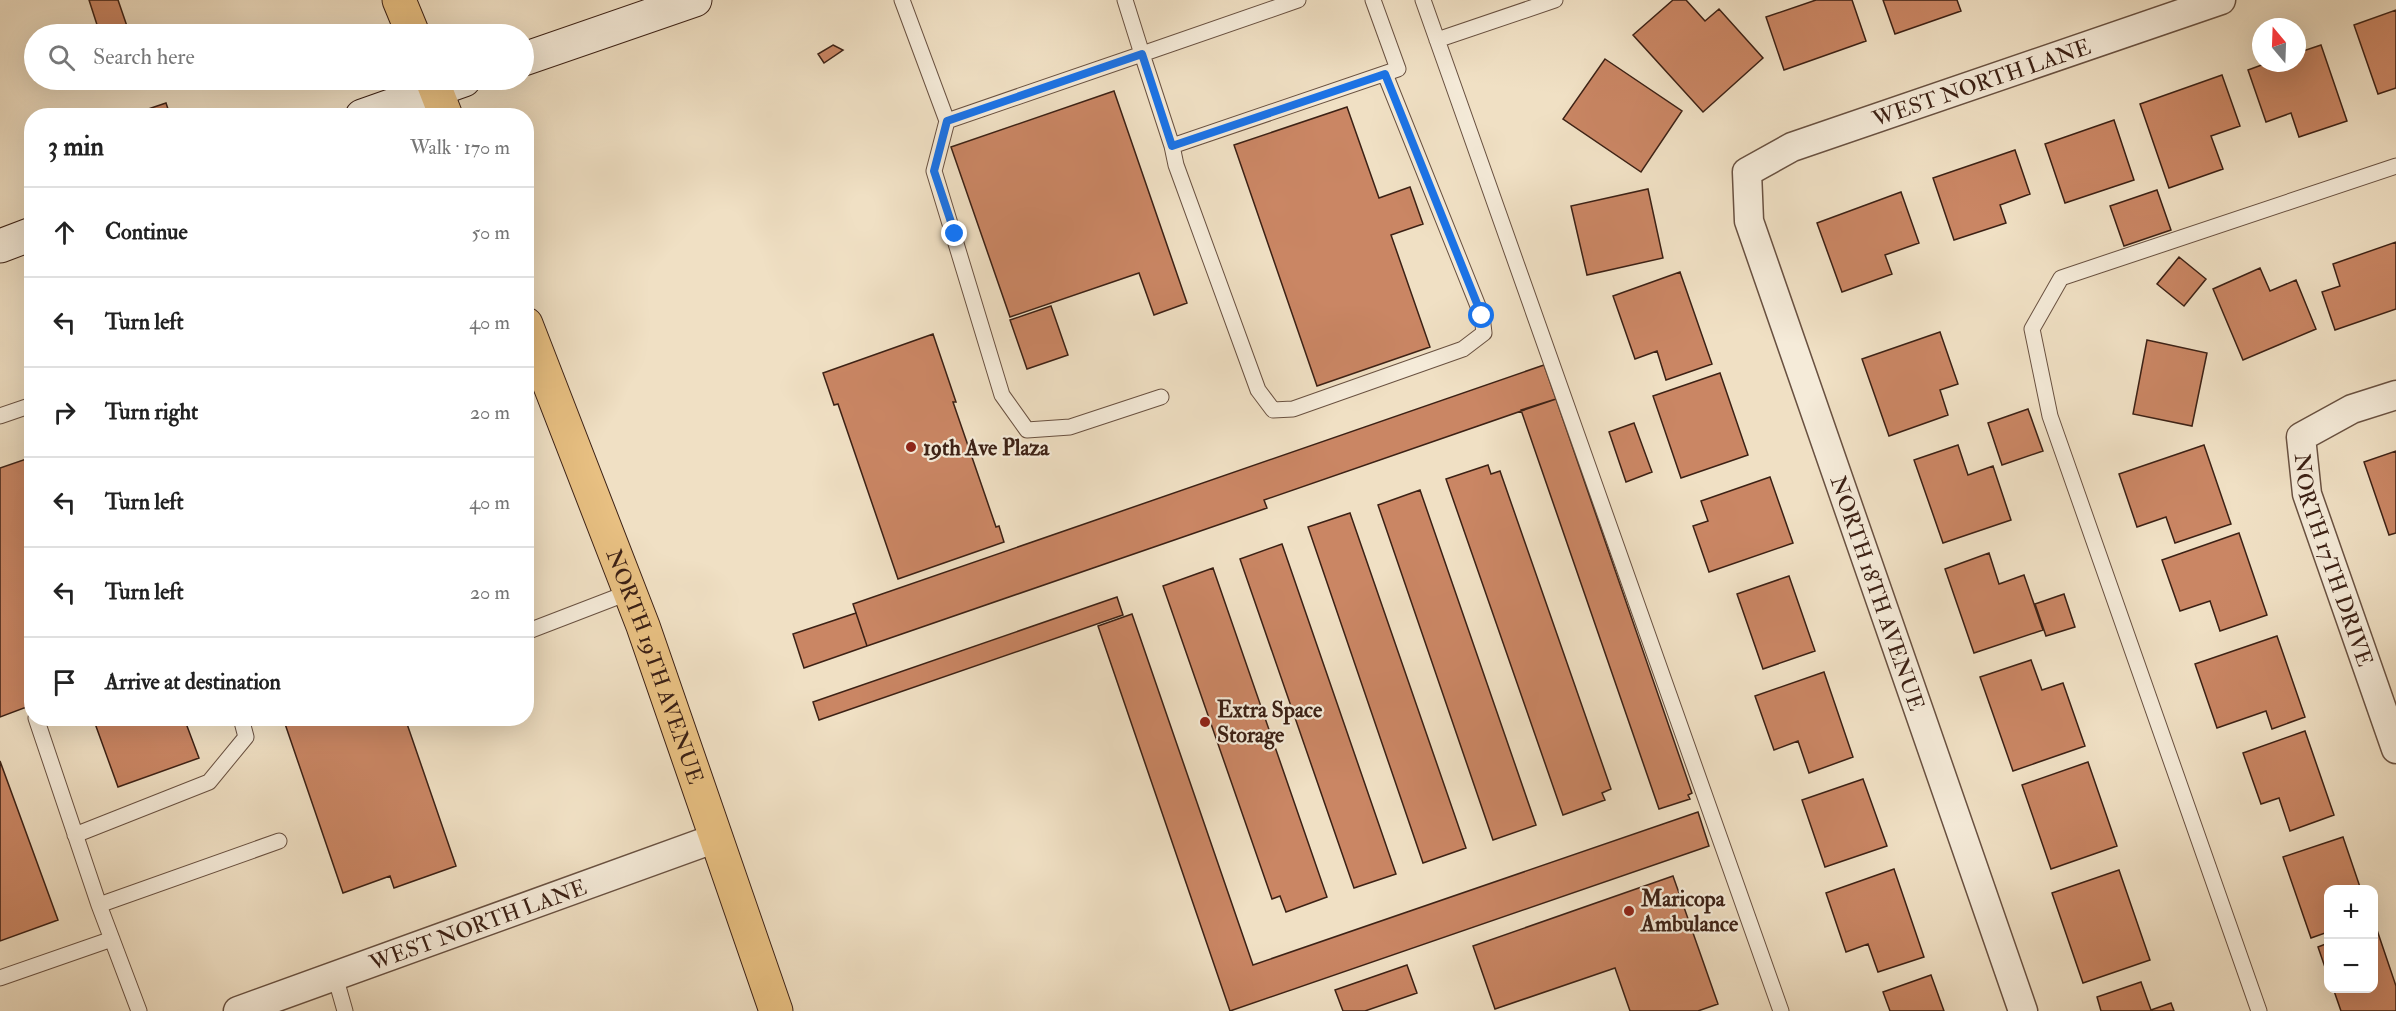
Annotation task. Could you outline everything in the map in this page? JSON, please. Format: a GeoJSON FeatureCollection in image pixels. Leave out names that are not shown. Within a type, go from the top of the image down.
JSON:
{"type":"FeatureCollection","features":[{"type":"Feature","properties":{"kind":"main road"},"geometry":{"type":"LineString","coordinates":[[399,0],[409,24]]}},
{"type":"Feature","properties":{"kind":"main road"},"geometry":{"type":"LineString","coordinates":[[534,56],[695,0]]}},
{"type":"Feature","properties":{"kind":"main road"},"geometry":{"type":"LineString","coordinates":[[389,108],[445,91]]}},
{"type":"Feature","properties":{"kind":"main road"},"geometry":{"type":"LineString","coordinates":[[0,246],[24,237]]}},
{"type":"Feature","properties":{"kind":"main road","name":"NORTH 19TH AVENUE"},"geometry":{"type":"LineString","coordinates":[[534,345],[630,592],[776,1011]]}},
{"type":"Feature","properties":{"kind":"street","name":"WEST NORTH LANE"},"geometry":{"type":"LineString","coordinates":[[1747,172],[1792,147],[2221,0]]}},
{"type":"Feature","properties":{"kind":"street","name":"NORTH 18TH AVENUE"},"geometry":{"type":"LineString","coordinates":[[1747,172],[1749,221],[2023,1011]]}},
{"type":"Feature","properties":{"kind":"street","name":"NORTH 17TH DRIVE"},"geometry":{"type":"LineString","coordinates":[[2396,394],[2352,410],[2301,437],[2307,494],[2396,749]]}},
{"type":"Feature","properties":{"kind":"street","name":"WEST NORTH LANE"},"geometry":{"type":"LineString","coordinates":[[238,1011],[716,838]]}},
{"type":"Feature","properties":{"kind":"lane"},"geometry":{"type":"LineString","coordinates":[[902,0],[947,121],[934,171],[1002,395],[1027,430],[1070,427],[1161,397]]}},
{"type":"Feature","properties":{"kind":"lane"},"geometry":{"type":"LineString","coordinates":[[1125,0],[1176,165],[1258,390],[1273,410],[1293,409],[1463,349],[1484,333],[1482,316],[1385,74]]}},
{"type":"Feature","properties":{"kind":"lane"},"geometry":{"type":"LineString","coordinates":[[947,121],[1298,0]]}},
{"type":"Feature","properties":{"kind":"lane"},"geometry":{"type":"LineString","coordinates":[[1172,146],[1398,69],[1372,0]]}},
{"type":"Feature","properties":{"kind":"lane"},"geometry":{"type":"LineString","coordinates":[[1423,0],[1781,1011]]}},
{"type":"Feature","properties":{"kind":"lane"},"geometry":{"type":"LineString","coordinates":[[1437,40],[1555,0]]}},
{"type":"Feature","properties":{"kind":"lane"},"geometry":{"type":"LineString","coordinates":[[2259,1011],[2050,416],[2032,329],[2061,278],[2396,166]]}},
{"type":"Feature","properties":{"kind":"lane"},"geometry":{"type":"LineString","coordinates":[[0,416],[24,408]]}},
{"type":"Feature","properties":{"kind":"lane"},"geometry":{"type":"LineString","coordinates":[[534,629],[630,592]]}},
{"type":"Feature","properties":{"kind":"lane"},"geometry":{"type":"LineString","coordinates":[[39,726],[99,905],[138,1011]]}},
{"type":"Feature","properties":{"kind":"lane"},"geometry":{"type":"LineString","coordinates":[[75,835],[209,782],[246,737],[243,726]]}},
{"type":"Feature","properties":{"kind":"lane"},"geometry":{"type":"LineString","coordinates":[[99,905],[279,841]]}},
{"type":"Feature","properties":{"kind":"lane"},"geometry":{"type":"LineString","coordinates":[[0,978],[112,939]]}},
{"type":"Feature","properties":{"kind":"lane"},"geometry":{"type":"LineString","coordinates":[[334,976],[345,1011]]}},
{"type":"Feature","properties":{"kind":"building"},"geometry":{"type":"Polygon","coordinates":[[[89,0],[118,0],[126,24],[97,24],[89,0]]]}},
{"type":"Feature","properties":{"kind":"building"},"geometry":{"type":"Polygon","coordinates":[[[1673,0],[1686,0],[1705,21],[1719,9],[1763,58],[1703,112],[1633,35],[1673,0]]]}},
{"type":"Feature","properties":{"kind":"building"},"geometry":{"type":"Polygon","coordinates":[[[1816,0],[1852,0],[1866,41],[1784,70],[1766,17],[1816,0]]]}},
{"type":"Feature","properties":{"kind":"building"},"geometry":{"type":"Polygon","coordinates":[[[1883,0],[1957,0],[1961,11],[1895,34],[1883,0]]]}},
{"type":"Feature","properties":{"kind":"building"},"geometry":{"type":"Polygon","coordinates":[[[2396,10],[2396,88],[2378,94],[2354,25],[2396,10]]]}},
{"type":"Feature","properties":{"kind":"building"},"geometry":{"type":"Polygon","coordinates":[[[833,45],[843,50],[824,63],[818,54],[833,45]]]}},
{"type":"Feature","properties":{"kind":"building"},"geometry":{"type":"Polygon","coordinates":[[[2321,45],[2347,121],[2299,137],[2291,113],[2266,122],[2248,70],[2252,69],[2252,72],[2306,72],[2306,50],[2321,45]]]}},
{"type":"Feature","properties":{"kind":"building"},"geometry":{"type":"Polygon","coordinates":[[[1605,59],[1682,111],[1641,172],[1563,119],[1605,59]]]}},
{"type":"Feature","properties":{"kind":"building"},"geometry":{"type":"Polygon","coordinates":[[[2222,75],[2240,126],[2211,136],[2223,169],[2169,188],[2140,104],[2222,75]]]}},
{"type":"Feature","properties":{"kind":"building"},"geometry":{"type":"Polygon","coordinates":[[[1114,91],[1187,303],[1154,315],[1139,273],[1010,317],[951,147],[1114,91]]]}},
{"type":"Feature","properties":{"kind":"building"},"geometry":{"type":"Polygon","coordinates":[[[166,103],[168,108],[151,108],[166,103]]]}},
{"type":"Feature","properties":{"kind":"building"},"geometry":{"type":"Polygon","coordinates":[[[1347,107],[1379,198],[1410,187],[1423,224],[1391,235],[1430,347],[1317,386],[1234,145],[1347,107]]]}},
{"type":"Feature","properties":{"kind":"building"},"geometry":{"type":"Polygon","coordinates":[[[2114,120],[2134,180],[2065,203],[2045,144],[2114,120]]]}},
{"type":"Feature","properties":{"kind":"building"},"geometry":{"type":"Polygon","coordinates":[[[2015,150],[2030,194],[2000,205],[2006,223],[1954,240],[1933,178],[2015,150]]]}},
{"type":"Feature","properties":{"kind":"building"},"geometry":{"type":"Polygon","coordinates":[[[1648,189],[1663,258],[1587,275],[1571,206],[1648,189]]]}},
{"type":"Feature","properties":{"kind":"building"},"geometry":{"type":"Polygon","coordinates":[[[2157,190],[2171,230],[2124,246],[2110,206],[2157,190]]]}},
{"type":"Feature","properties":{"kind":"building"},"geometry":{"type":"Polygon","coordinates":[[[1901,192],[1919,243],[1885,255],[1892,274],[1842,292],[1817,223],[1901,192]]]}},
{"type":"Feature","properties":{"kind":"building"},"geometry":{"type":"Polygon","coordinates":[[[2396,242],[2396,309],[2335,330],[2322,292],[2340,286],[2333,264],[2396,242]]]}},
{"type":"Feature","properties":{"kind":"building"},"geometry":{"type":"Polygon","coordinates":[[[2179,257],[2206,279],[2184,306],[2157,284],[2179,257]]]}},
{"type":"Feature","properties":{"kind":"building"},"geometry":{"type":"Polygon","coordinates":[[[2260,268],[2270,291],[2296,280],[2316,329],[2243,360],[2213,289],[2260,268]]]}},
{"type":"Feature","properties":{"kind":"building"},"geometry":{"type":"Polygon","coordinates":[[[1680,272],[1712,364],[1666,380],[1657,351],[1635,359],[1613,296],[1680,272]]]}},
{"type":"Feature","properties":{"kind":"building"},"geometry":{"type":"Polygon","coordinates":[[[1051,306],[1068,355],[1027,369],[1010,320],[1051,306]]]}},
{"type":"Feature","properties":{"kind":"building"},"geometry":{"type":"Polygon","coordinates":[[[1940,332],[1958,384],[1940,390],[1948,415],[1889,436],[1862,359],[1940,332]]]}},
{"type":"Feature","properties":{"kind":"building","name":"19th Ave Plaza"},"geometry":{"type":"Polygon","coordinates":[[[933,334],[956,402],[953,402],[996,527],[999,526],[1004,542],[898,579],[838,404],[834,405],[823,373],[933,334]]]}},
{"type":"Feature","properties":{"kind":"building"},"geometry":{"type":"Polygon","coordinates":[[[2147,340],[2207,353],[2192,426],[2133,414],[2147,340]]]}},
{"type":"Feature","properties":{"kind":"building"},"geometry":{"type":"Polygon","coordinates":[[[1544,365],[1556,399],[1264,500],[1267,508],[867,646],[853,604],[1544,365]]]}},
{"type":"Feature","properties":{"kind":"building"},"geometry":{"type":"Polygon","coordinates":[[[1720,373],[1748,455],[1681,478],[1653,396],[1720,373]]]}},
{"type":"Feature","properties":{"kind":"building"},"geometry":{"type":"Polygon","coordinates":[[[1556,399],[1692,793],[1688,795],[1690,799],[1659,809],[1521,410],[1556,399]]]}},
{"type":"Feature","properties":{"kind":"building"},"geometry":{"type":"Polygon","coordinates":[[[2028,409],[2043,451],[2002,465],[1988,423],[2028,409]]]}},
{"type":"Feature","properties":{"kind":"building"},"geometry":{"type":"Polygon","coordinates":[[[1634,423],[1652,472],[1626,482],[1609,432],[1634,423]]]}},
{"type":"Feature","properties":{"kind":"building"},"geometry":{"type":"Polygon","coordinates":[[[1958,445],[1968,475],[1993,466],[2011,520],[1943,543],[1914,460],[1958,445]]]}},
{"type":"Feature","properties":{"kind":"building"},"geometry":{"type":"Polygon","coordinates":[[[2204,445],[2231,524],[2175,543],[2166,517],[2137,527],[2119,474],[2204,445]]]}},
{"type":"Feature","properties":{"kind":"building"},"geometry":{"type":"Polygon","coordinates":[[[2396,451],[2396,533],[2389,535],[2364,462],[2396,451]]]}},
{"type":"Feature","properties":{"kind":"building"},"geometry":{"type":"Polygon","coordinates":[[[24,460],[24,708],[0,717],[0,468],[24,460]]]}},
{"type":"Feature","properties":{"kind":"building"},"geometry":{"type":"Polygon","coordinates":[[[1488,465],[1491,474],[1500,471],[1611,789],[1602,793],[1605,800],[1563,815],[1446,479],[1488,465]]]}},
{"type":"Feature","properties":{"kind":"building"},"geometry":{"type":"Polygon","coordinates":[[[1770,477],[1793,543],[1709,572],[1693,526],[1708,521],[1701,501],[1770,477]]]}},
{"type":"Feature","properties":{"kind":"building"},"geometry":{"type":"Polygon","coordinates":[[[1420,490],[1536,825],[1493,840],[1378,505],[1420,490]]]}},
{"type":"Feature","properties":{"kind":"building"},"geometry":{"type":"Polygon","coordinates":[[[1350,513],[1466,848],[1423,863],[1308,527],[1350,513]]]}},
{"type":"Feature","properties":{"kind":"building"},"geometry":{"type":"Polygon","coordinates":[[[2239,533],[2267,615],[2220,631],[2210,601],[2180,611],[2162,560],[2239,533]]]}},
{"type":"Feature","properties":{"kind":"building"},"geometry":{"type":"Polygon","coordinates":[[[1282,544],[1396,874],[1354,888],[1240,559],[1282,544]]]}},
{"type":"Feature","properties":{"kind":"building"},"geometry":{"type":"Polygon","coordinates":[[[1989,553],[1999,584],[2024,575],[2043,630],[1974,653],[1945,569],[1989,553]]]}},
{"type":"Feature","properties":{"kind":"building"},"geometry":{"type":"Polygon","coordinates":[[[1213,568],[1327,897],[1286,912],[1280,896],[1272,899],[1163,586],[1213,568]]]}},
{"type":"Feature","properties":{"kind":"building"},"geometry":{"type":"Polygon","coordinates":[[[1789,576],[1815,651],[1763,669],[1737,594],[1789,576]]]}},
{"type":"Feature","properties":{"kind":"building"},"geometry":{"type":"Polygon","coordinates":[[[2064,594],[2075,627],[2046,636],[2035,604],[2064,594]]]}},
{"type":"Feature","properties":{"kind":"building"},"geometry":{"type":"Polygon","coordinates":[[[1117,597],[1123,615],[819,720],[813,702],[1117,597]]]}},
{"type":"Feature","properties":{"kind":"building"},"geometry":{"type":"Polygon","coordinates":[[[856,613],[867,646],[804,668],[793,634],[856,613]]]}},
{"type":"Feature","properties":{"kind":"building"},"geometry":{"type":"Polygon","coordinates":[[[1132,614],[1253,965],[1698,812],[1709,846],[1230,1011],[1098,626],[1132,614]]]}},
{"type":"Feature","properties":{"kind":"building"},"geometry":{"type":"Polygon","coordinates":[[[2277,636],[2305,717],[2272,729],[2266,711],[2217,728],[2195,664],[2277,636]]]}},
{"type":"Feature","properties":{"kind":"building"},"geometry":{"type":"Polygon","coordinates":[[[2031,660],[2042,690],[2063,683],[2085,746],[2013,771],[1980,677],[2031,660]]]}},
{"type":"Feature","properties":{"kind":"building"},"geometry":{"type":"Polygon","coordinates":[[[1824,672],[1853,757],[1809,773],[1798,741],[1774,750],[1755,696],[1824,672]]]}},
{"type":"Feature","properties":{"kind":"building"},"geometry":{"type":"Polygon","coordinates":[[[96,726],[187,726],[199,758],[118,787],[96,726]]]}},
{"type":"Feature","properties":{"kind":"building"},"geometry":{"type":"Polygon","coordinates":[[[286,726],[408,726],[456,866],[394,888],[390,876],[343,893],[286,726]]]}},
{"type":"Feature","properties":{"kind":"building"},"geometry":{"type":"Polygon","coordinates":[[[2305,731],[2334,815],[2290,831],[2279,798],[2261,804],[2243,753],[2305,731]]]}},
{"type":"Feature","properties":{"kind":"building"},"geometry":{"type":"Polygon","coordinates":[[[0,761],[58,920],[0,941],[0,761]]]}},
{"type":"Feature","properties":{"kind":"building"},"geometry":{"type":"Polygon","coordinates":[[[2088,762],[2117,846],[2051,869],[2022,785],[2088,762]]]}},
{"type":"Feature","properties":{"kind":"building"},"geometry":{"type":"Polygon","coordinates":[[[1863,779],[1887,846],[1825,867],[1802,800],[1863,779]]]}},
{"type":"Feature","properties":{"kind":"building"},"geometry":{"type":"Polygon","coordinates":[[[2343,837],[2359,885],[2324,885],[2324,933],[2311,938],[2283,857],[2343,837]]]}},
{"type":"Feature","properties":{"kind":"building"},"geometry":{"type":"Polygon","coordinates":[[[1894,869],[1924,957],[1878,972],[1868,944],[1846,952],[1826,893],[1894,869]]]}},
{"type":"Feature","properties":{"kind":"building"},"geometry":{"type":"Polygon","coordinates":[[[2119,870],[2150,960],[2083,983],[2052,893],[2119,870]]]}},
{"type":"Feature","properties":{"kind":"building","name":"Maricopa Ambulance"},"geometry":{"type":"Polygon","coordinates":[[[1673,876],[1718,1004],[1698,1011],[1630,1011],[1615,968],[1495,1009],[1473,946],[1673,876]]]}},
{"type":"Feature","properties":{"kind":"building"},"geometry":{"type":"Polygon","coordinates":[[[2378,933],[2396,986],[2396,1011],[2341,1011],[2335,993],[2378,993],[2378,933]]]}},
{"type":"Feature","properties":{"kind":"building"},"geometry":{"type":"Polygon","coordinates":[[[2324,945],[2324,964],[2318,947],[2324,945]]]}},
{"type":"Feature","properties":{"kind":"building"},"geometry":{"type":"Polygon","coordinates":[[[1407,965],[1417,993],[1365,1011],[1343,1011],[1335,990],[1407,965]]]}},
{"type":"Feature","properties":{"kind":"building"},"geometry":{"type":"Polygon","coordinates":[[[1931,975],[1944,1011],[1890,1011],[1883,992],[1931,975]]]}},
{"type":"Feature","properties":{"kind":"building"},"geometry":{"type":"Polygon","coordinates":[[[2141,982],[2151,1010],[2171,1003],[2174,1011],[2101,1011],[2097,997],[2141,982]]]}},
{"type":"Feature","properties":{"kind":"place","name":"19th Ave Plaza"},"geometry":{"type":"Point","coordinates":[911,447]}},
{"type":"Feature","properties":{"kind":"place","name":"Extra Space Storage"},"geometry":{"type":"Point","coordinates":[1205,722]}},
{"type":"Feature","properties":{"kind":"place","name":"Maricopa Ambulance"},"geometry":{"type":"Point","coordinates":[1629,911]}},
{"type":"Feature","properties":{"kind":"route"},"geometry":{"type":"LineString","coordinates":[[955,234],[934,171],[947,121],[1142,54],[1172,146],[1385,74],[1482,316]]}}]}
